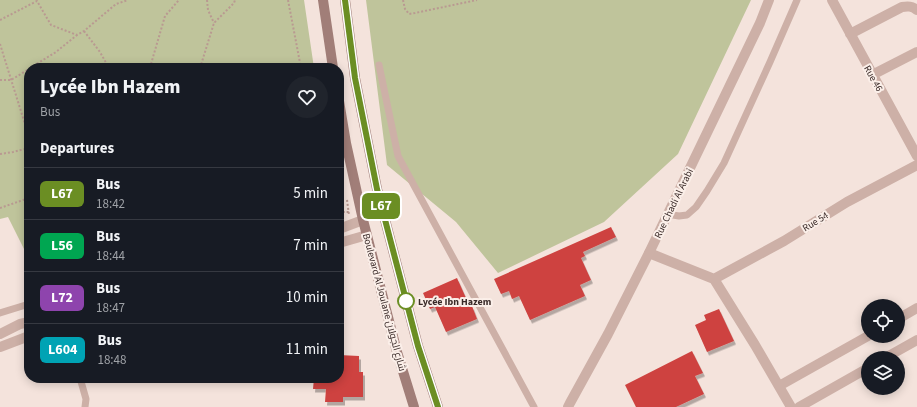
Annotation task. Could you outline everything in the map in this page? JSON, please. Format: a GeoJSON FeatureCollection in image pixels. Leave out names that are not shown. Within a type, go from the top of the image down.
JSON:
{"type":"FeatureCollection","features":[{"type":"Feature","properties":{"kind":"main road"},"geometry":{"type":"LineString","coordinates":[[323,0],[333,63]]}},
{"type":"Feature","properties":{"kind":"main road","name":"Boulevard Al Joulane شارع الجولان"},"geometry":{"type":"LineString","coordinates":[[345,0],[355,78],[377,189],[418,346],[438,407]]}},
{"type":"Feature","properties":{"kind":"main road","name":"Boulevard Al Joulane شارع الجولان"},"geometry":{"type":"LineString","coordinates":[[344,131],[363,220],[397,352],[414,407]]}},
{"type":"Feature","properties":{"kind":"street","name":"Rue Chadi Al Arabi"},"geometry":{"type":"LineString","coordinates":[[569,406],[608,334],[648,253],[760,23],[769,0]]}},
{"type":"Feature","properties":{"kind":"street","name":"Rue 46"},"geometry":{"type":"LineString","coordinates":[[832,0],[917,156]]}},
{"type":"Feature","properties":{"kind":"street"},"geometry":{"type":"LineString","coordinates":[[850,34],[902,7],[909,6],[917,10]]}},
{"type":"Feature","properties":{"kind":"street"},"geometry":{"type":"LineString","coordinates":[[872,75],[917,52]]}},
{"type":"Feature","properties":{"kind":"street","name":"Rue 54"},"geometry":{"type":"LineString","coordinates":[[714,279],[784,240],[847,202],[917,165]]}},
{"type":"Feature","properties":{"kind":"street"},"geometry":{"type":"LineString","coordinates":[[344,227],[363,220]]}},
{"type":"Feature","properties":{"kind":"street"},"geometry":{"type":"LineString","coordinates":[[344,242],[367,235]]}},
{"type":"Feature","properties":{"kind":"street"},"geometry":{"type":"LineString","coordinates":[[648,253],[714,279],[791,407]]}},
{"type":"Feature","properties":{"kind":"street"},"geometry":{"type":"LineString","coordinates":[[905,315],[917,308]]}},
{"type":"Feature","properties":{"kind":"street"},"geometry":{"type":"LineString","coordinates":[[0,334],[24,323]]}},
{"type":"Feature","properties":{"kind":"street"},"geometry":{"type":"LineString","coordinates":[[0,347],[24,338]]}},
{"type":"Feature","properties":{"kind":"street"},"geometry":{"type":"LineString","coordinates":[[779,386],[861,340]]}},
{"type":"Feature","properties":{"kind":"street"},"geometry":{"type":"LineString","coordinates":[[897,351],[917,340]]}},
{"type":"Feature","properties":{"kind":"street"},"geometry":{"type":"LineString","coordinates":[[799,407],[861,372]]}},
{"type":"Feature","properties":{"kind":"lane"},"geometry":{"type":"LineString","coordinates":[[667,214],[679,216],[687,215],[696,207],[707,191],[724,163],[798,0]]}},
{"type":"Feature","properties":{"kind":"lane"},"geometry":{"type":"LineString","coordinates":[[379,65],[398,156],[534,407]]}},
{"type":"Feature","properties":{"kind":"lane"},"geometry":{"type":"LineString","coordinates":[[0,313],[24,306]]}},
{"type":"Feature","properties":{"kind":"lane"},"geometry":{"type":"LineString","coordinates":[[81,383],[86,399],[85,407]]}},
{"type":"Feature","properties":{"kind":"path"},"geometry":{"type":"LineString","coordinates":[[38,63],[56,52],[76,35],[84,31],[116,4],[128,0]]}},
{"type":"Feature","properties":{"kind":"path"},"geometry":{"type":"LineString","coordinates":[[151,63],[165,16],[179,0]]}},
{"type":"Feature","properties":{"kind":"path"},"geometry":{"type":"LineString","coordinates":[[207,0],[208,10],[214,23]]}},
{"type":"Feature","properties":{"kind":"path"},"geometry":{"type":"LineString","coordinates":[[202,63],[214,23],[234,3],[235,0]]}},
{"type":"Feature","properties":{"kind":"path"},"geometry":{"type":"LineString","coordinates":[[288,0],[300,63]]}},
{"type":"Feature","properties":{"kind":"path"},"geometry":{"type":"LineString","coordinates":[[403,0],[405,9],[409,14],[477,0]]}},
{"type":"Feature","properties":{"kind":"path"},"geometry":{"type":"LineString","coordinates":[[0,20],[38,1],[51,24],[76,35]]}},
{"type":"Feature","properties":{"kind":"path"},"geometry":{"type":"LineString","coordinates":[[84,31],[106,63]]}},
{"type":"Feature","properties":{"kind":"path"},"geometry":{"type":"LineString","coordinates":[[0,44],[24,121]]}},
{"type":"Feature","properties":{"kind":"path"},"geometry":{"type":"LineString","coordinates":[[0,80],[11,80],[24,72]]}},
{"type":"Feature","properties":{"kind":"path"},"geometry":{"type":"LineString","coordinates":[[0,154],[24,149]]}},
{"type":"Feature","properties":{"kind":"path"},"geometry":{"type":"LineString","coordinates":[[0,208],[24,200]]}},
{"type":"Feature","properties":{"kind":"green space"},"geometry":{"type":"Polygon","coordinates":[[[0,0],[304,0],[313,63],[24,63],[24,249],[8,217],[0,219],[0,0]]]}},
{"type":"Feature","properties":{"kind":"green space"},"geometry":{"type":"Polygon","coordinates":[[[366,0],[751,0],[678,154],[604,222],[498,273],[456,222],[387,165],[366,0]]]}},
{"type":"Feature","properties":{"kind":"building"},"geometry":{"type":"Polygon","coordinates":[[[611,227],[616,237],[583,252],[585,256],[581,258],[591,280],[580,285],[585,296],[530,320],[519,296],[512,299],[509,291],[501,294],[494,279],[611,227]]]}},
{"type":"Feature","properties":{"kind":"building"},"geometry":{"type":"Polygon","coordinates":[[[457,278],[470,307],[472,306],[477,319],[446,332],[435,307],[430,309],[423,293],[457,278]]]}},
{"type":"Feature","properties":{"kind":"building"},"geometry":{"type":"Polygon","coordinates":[[[719,309],[734,341],[707,352],[695,325],[706,320],[704,315],[719,309]]]}},
{"type":"Feature","properties":{"kind":"building"},"geometry":{"type":"Polygon","coordinates":[[[692,351],[703,373],[695,376],[704,394],[676,407],[636,407],[625,385],[692,351]]]}},
{"type":"Feature","properties":{"kind":"building"},"geometry":{"type":"Polygon","coordinates":[[[344,355],[359,356],[359,372],[363,372],[363,397],[343,397],[343,402],[325,402],[326,389],[313,389],[314,383],[344,383],[344,355]]]}},
{"type":"Feature","properties":{"kind":"bus line","name":"L67"},"geometry":{"type":"LineString","coordinates":[[345,0],[355,78],[377,189],[418,346],[438,407]]}},
{"type":"Feature","properties":{"kind":"place","name":"Lycée Ibn Hazem"},"geometry":{"type":"Point","coordinates":[406,301]}}]}
